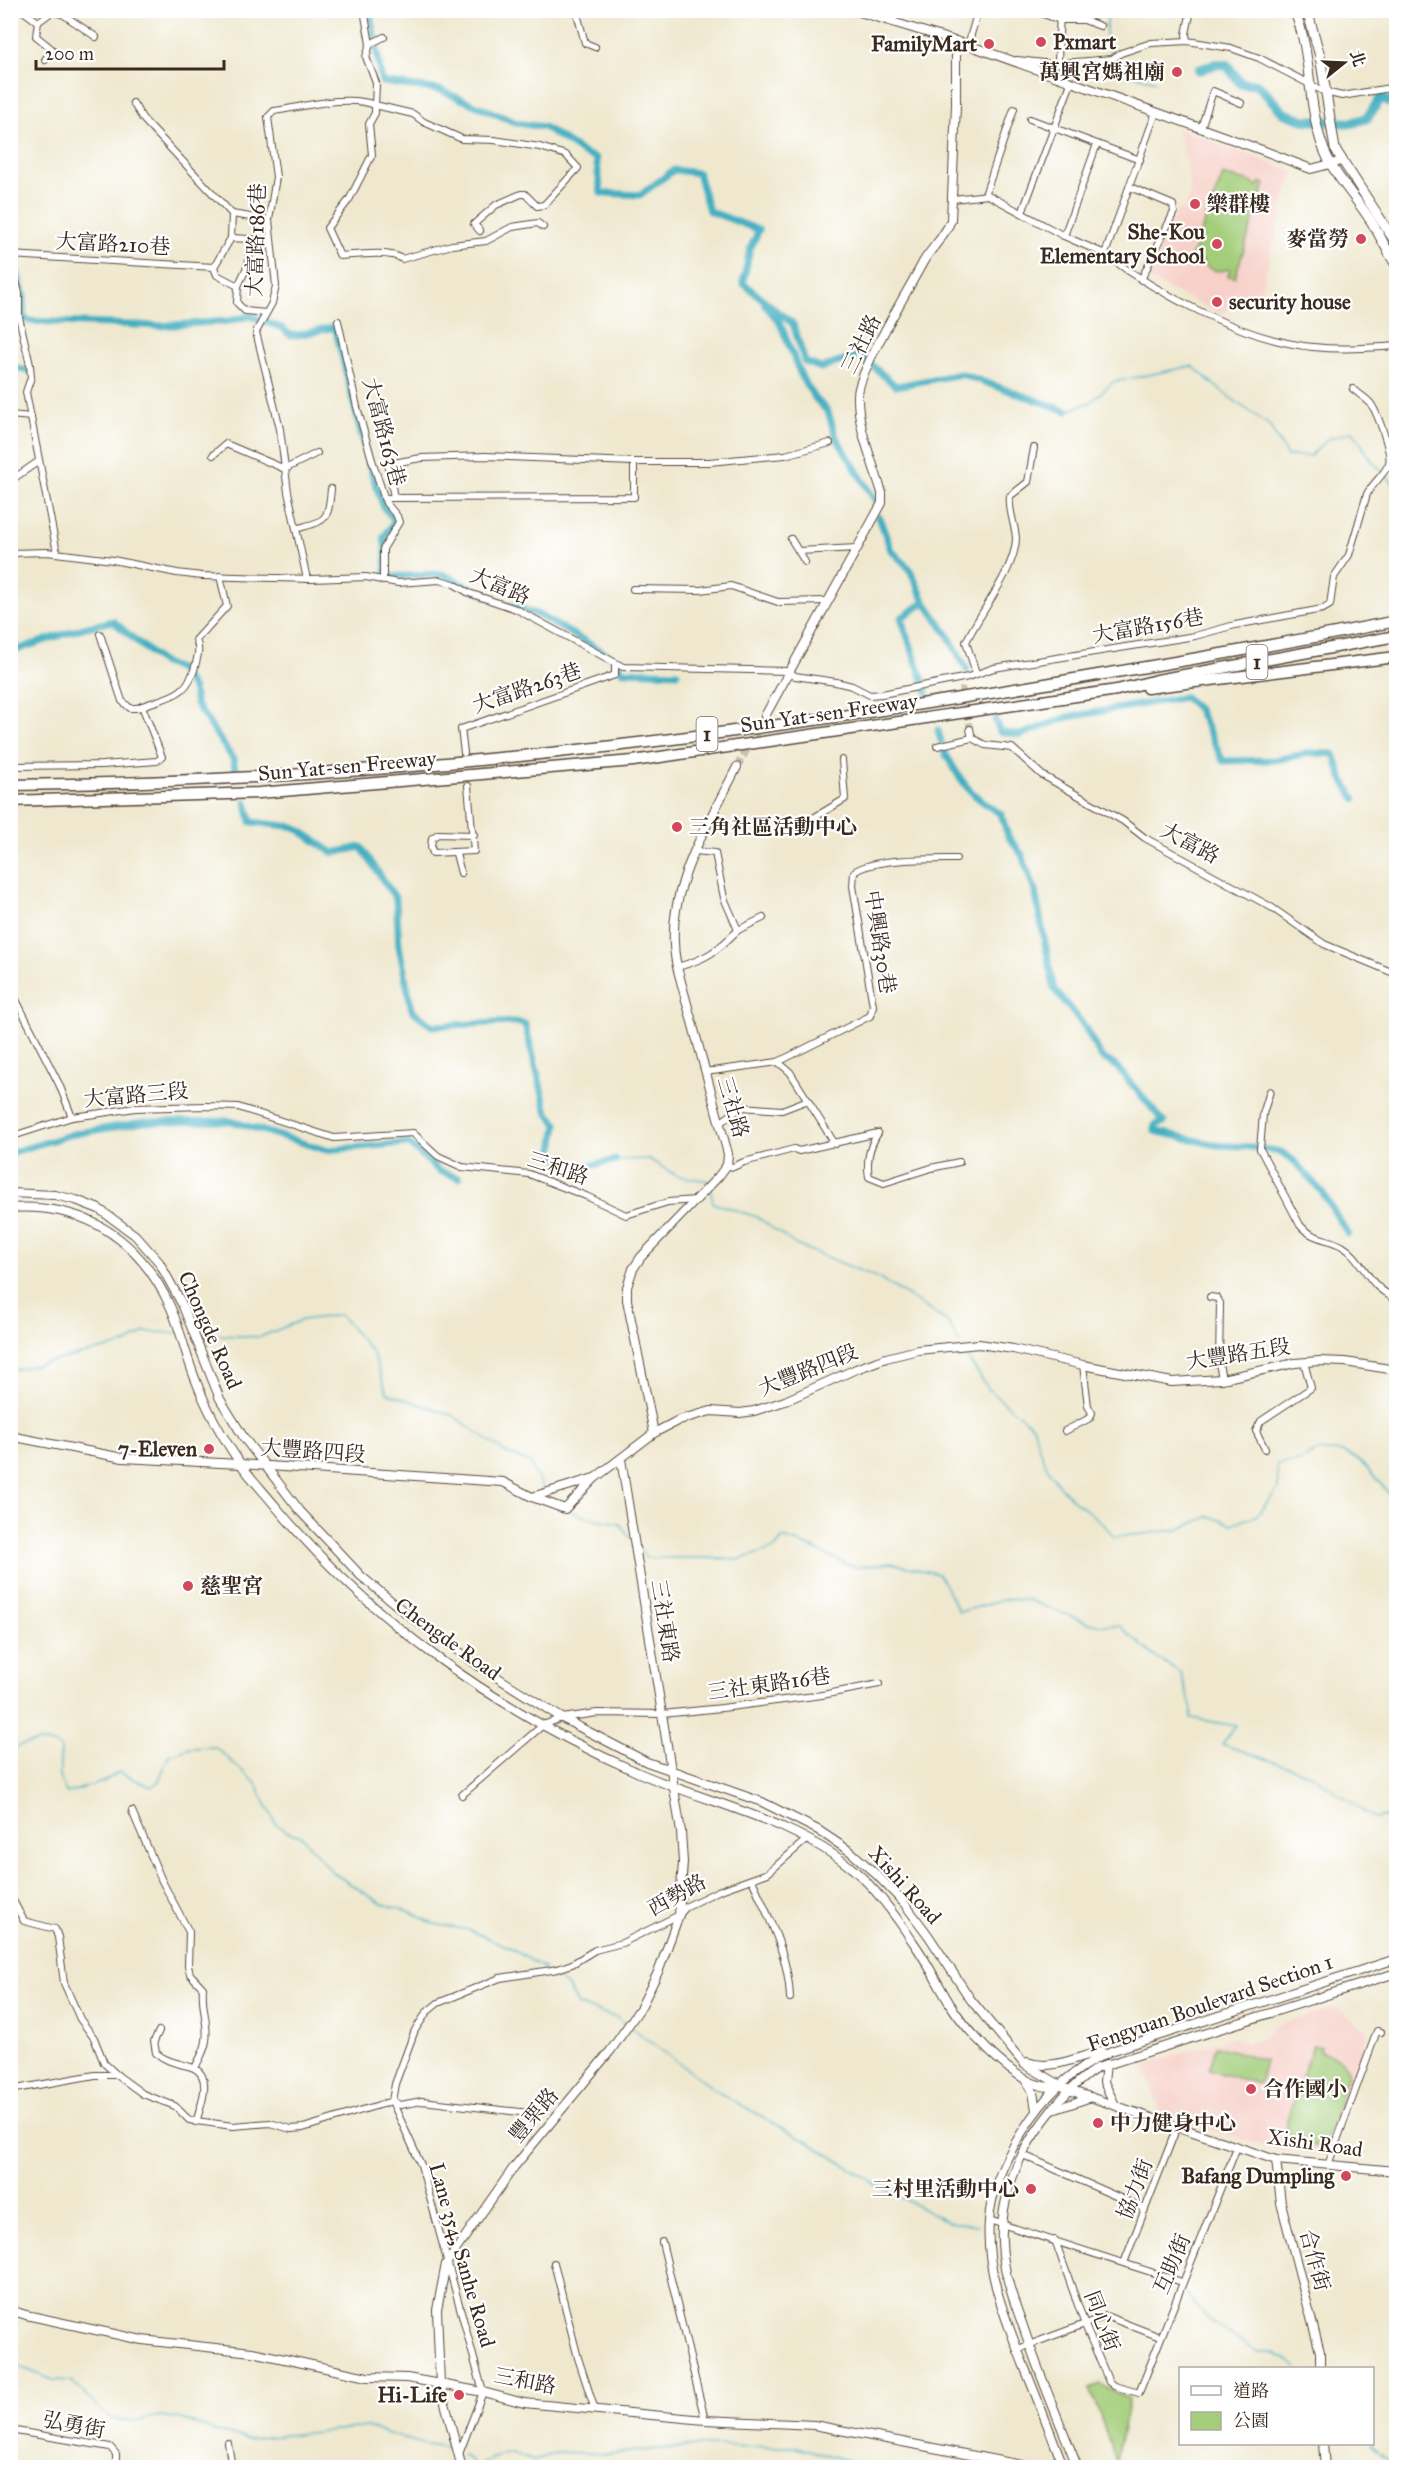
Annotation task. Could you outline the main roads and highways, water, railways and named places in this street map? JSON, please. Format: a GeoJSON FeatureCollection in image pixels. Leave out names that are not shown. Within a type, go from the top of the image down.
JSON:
{"type":"FeatureCollection","features":[{"type":"Feature","properties":{"kind":"highway","name":"Sun Yat-sen Freeway"},"geometry":{"type":"LineString","coordinates":[[10,785],[256,777],[438,764],[577,750],[759,728],[1006,692],[1396,621]]}},
{"type":"Feature","properties":{"kind":"highway","name":"Sun Yat-sen Freeway"},"geometry":{"type":"LineString","coordinates":[[10,801],[259,793],[633,761],[1117,690],[1157,680],[1396,636]]}},
{"type":"Feature","properties":{"kind":"highway"},"geometry":{"type":"LineString","coordinates":[[1117,690],[1396,657]]}},
{"type":"Feature","properties":{"kind":"main road"},"geometry":{"type":"LineString","coordinates":[[1294,10],[1305,46],[1315,120],[1329,164],[1371,220],[1396,265]]}},
{"type":"Feature","properties":{"kind":"main road"},"geometry":{"type":"LineString","coordinates":[[1307,10],[1320,56],[1335,149],[1396,243]]}},
{"type":"Feature","properties":{"kind":"waterway"},"geometry":{"type":"LineString","coordinates":[[370,10],[382,82],[440,90],[517,123],[544,127],[585,154],[596,158],[601,193],[640,195],[674,170],[698,173],[709,211],[759,230],[750,249],[743,283],[793,324],[805,362],[821,368],[860,355],[896,386],[961,374],[1067,411]]}},
{"type":"Feature","properties":{"kind":"waterway"},"geometry":{"type":"LineString","coordinates":[[1110,10],[1106,34],[1113,55]]}},
{"type":"Feature","properties":{"kind":"waterway"},"geometry":{"type":"LineString","coordinates":[[1116,59],[1129,73],[1155,81]]}},
{"type":"Feature","properties":{"kind":"waterway"},"geometry":{"type":"LineString","coordinates":[[1199,70],[1216,64],[1227,65],[1241,84],[1257,84],[1284,113],[1304,120],[1352,123],[1367,118],[1381,98],[1395,105],[1396,118]]}},
{"type":"Feature","properties":{"kind":"waterway"},"geometry":{"type":"LineString","coordinates":[[10,261],[14,262],[24,297],[23,317],[30,321],[160,326],[229,321],[250,316],[282,328],[290,335],[335,327],[368,462],[384,508],[394,519],[384,537],[386,577],[442,574],[487,596]]}},
{"type":"Feature","properties":{"kind":"waterway"},"geometry":{"type":"LineString","coordinates":[[765,305],[780,323],[802,378],[815,398],[828,412],[836,437],[875,500]]}},
{"type":"Feature","properties":{"kind":"waterway"},"geometry":{"type":"LineString","coordinates":[[10,366],[28,371]]}},
{"type":"Feature","properties":{"kind":"waterway"},"geometry":{"type":"LineString","coordinates":[[1067,411],[1091,402],[1113,382],[1192,366],[1225,394],[1269,425],[1287,456],[1310,456],[1328,439],[1353,431],[1372,461],[1382,471]]}},
{"type":"Feature","properties":{"kind":"waterway"},"geometry":{"type":"LineString","coordinates":[[1385,474],[1396,487]]}},
{"type":"Feature","properties":{"kind":"waterway"},"geometry":{"type":"LineString","coordinates":[[879,517],[891,550],[909,568],[925,602],[948,635],[967,670]]}},
{"type":"Feature","properties":{"kind":"waterway"},"geometry":{"type":"LineString","coordinates":[[925,602],[901,618],[927,692]]}},
{"type":"Feature","properties":{"kind":"waterway"},"geometry":{"type":"LineString","coordinates":[[512,605],[539,615],[618,660],[622,671],[677,673]]}},
{"type":"Feature","properties":{"kind":"waterway"},"geometry":{"type":"LineString","coordinates":[[10,652],[83,628],[113,621],[161,662],[179,669],[193,689],[196,704],[233,759],[235,768]]}},
{"type":"Feature","properties":{"kind":"waterway"},"geometry":{"type":"LineString","coordinates":[[995,720],[1000,732],[1020,735],[1068,717],[1185,697],[1198,709],[1223,761],[1275,760],[1310,753],[1334,754],[1343,780],[1355,799]]}},
{"type":"Feature","properties":{"kind":"waterway"},"geometry":{"type":"LineString","coordinates":[[938,730],[941,741]]}},
{"type":"Feature","properties":{"kind":"waterway"},"geometry":{"type":"LineString","coordinates":[[944,751],[967,787],[981,801],[1001,814],[1008,836],[1022,855],[1035,891],[1054,989],[1085,1027],[1101,1057],[1116,1066],[1164,1122],[1155,1125],[1155,1131],[1216,1145],[1252,1147],[1281,1152],[1294,1161],[1322,1192],[1348,1234]]}},
{"type":"Feature","properties":{"kind":"waterway"},"geometry":{"type":"LineString","coordinates":[[246,802],[251,822],[295,827],[333,853],[361,847],[396,899],[399,946],[412,1010],[432,1026],[515,1022],[525,1024],[547,1112],[557,1124],[553,1150],[566,1168],[584,1167],[616,1160]]}},
{"type":"Feature","properties":{"kind":"waterway"},"geometry":{"type":"LineString","coordinates":[[10,1153],[73,1134],[144,1122],[231,1121],[326,1150],[408,1143],[439,1171],[459,1178]]}},
{"type":"Feature","properties":{"kind":"waterway"},"geometry":{"type":"LineString","coordinates":[[616,1160],[649,1159],[677,1176],[709,1181]]}},
{"type":"Feature","properties":{"kind":"waterway"},"geometry":{"type":"LineString","coordinates":[[711,1191],[713,1203],[757,1217],[796,1245],[881,1279],[948,1322],[959,1343]]}},
{"type":"Feature","properties":{"kind":"waterway"},"geometry":{"type":"LineString","coordinates":[[199,1334],[260,1337],[302,1320],[340,1315],[372,1352],[387,1393],[452,1415],[506,1453],[530,1463],[543,1489]]}},
{"type":"Feature","properties":{"kind":"waterway"},"geometry":{"type":"LineString","coordinates":[[10,1371],[126,1344],[145,1332],[176,1333]]}},
{"type":"Feature","properties":{"kind":"waterway"},"geometry":{"type":"LineString","coordinates":[[962,1350],[990,1391],[1034,1427],[1038,1446],[1056,1482],[1099,1520],[1114,1537],[1178,1530],[1209,1516],[1231,1524],[1256,1516],[1278,1489],[1277,1464],[1298,1461],[1319,1451],[1336,1451],[1357,1459],[1396,1501]]}},
{"type":"Feature","properties":{"kind":"waterway"},"geometry":{"type":"LineString","coordinates":[[568,1510],[590,1518],[619,1523],[630,1537]]}},
{"type":"Feature","properties":{"kind":"waterway"},"geometry":{"type":"LineString","coordinates":[[640,1550],[646,1558],[738,1560],[775,1548],[783,1538],[856,1567],[891,1563],[939,1574],[959,1612],[1007,1599],[1028,1600],[1091,1624],[1120,1626],[1154,1656],[1180,1672],[1192,1710],[1191,1718],[1236,1726],[1222,1744],[1312,1775],[1375,1819],[1384,1816],[1396,1828]]}},
{"type":"Feature","properties":{"kind":"waterway"},"geometry":{"type":"LineString","coordinates":[[10,1748],[43,1742],[56,1745],[61,1749],[60,1778],[67,1793],[103,1782],[119,1772],[151,1787],[159,1781],[169,1755],[191,1748],[215,1747],[255,1782],[276,1824],[286,1831],[301,1836],[332,1872],[380,1903],[411,1912],[434,1924],[469,1930],[507,1946],[545,1969]]}},
{"type":"Feature","properties":{"kind":"waterway"},"geometry":{"type":"LineString","coordinates":[[549,1972],[567,1986],[578,2005],[618,2018],[626,2024]]}},
{"type":"Feature","properties":{"kind":"waterway"},"geometry":{"type":"LineString","coordinates":[[630,2027],[718,2092],[811,2144],[881,2187],[948,2222],[978,2225]]}},
{"type":"Feature","properties":{"kind":"waterway"},"geometry":{"type":"LineString","coordinates":[[1186,2294],[1208,2319],[1256,2352],[1272,2352],[1296,2367]]}},
{"type":"Feature","properties":{"kind":"waterway"},"geometry":{"type":"LineString","coordinates":[[10,2363],[53,2380],[71,2381],[111,2419],[137,2421],[159,2416],[182,2419],[247,2439],[367,2427],[415,2442],[452,2448]]}},
{"type":"Feature","properties":{"kind":"waterway"},"geometry":{"type":"LineString","coordinates":[[1372,2445],[1396,2468]]}},
{"type":"Feature","properties":{"kind":"waterway"},"geometry":{"type":"LineString","coordinates":[[463,2455],[478,2466],[493,2458],[511,2453],[534,2461],[559,2452],[609,2454],[688,2446],[797,2447],[877,2468]]}},
{"type":"Feature","properties":{"kind":"tunnel"},"geometry":{"type":"LineString","coordinates":[[962,687],[970,729]]}},
{"type":"Feature","properties":{"kind":"tunnel"},"geometry":{"type":"LineString","coordinates":[[737,767],[765,716]]}},
{"type":"Feature","properties":{"kind":"place","name":"Pxmart"},"geometry":{"type":"Point","coordinates":[1041,42]}},
{"type":"Feature","properties":{"kind":"place","name":"FamilyMart"},"geometry":{"type":"Point","coordinates":[989,44]}},
{"type":"Feature","properties":{"kind":"place","name":"萬興宮媽祖廟"},"geometry":{"type":"Point","coordinates":[1177,72]}},
{"type":"Feature","properties":{"kind":"place","name":"樂群樓"},"geometry":{"type":"Point","coordinates":[1195,204]}},
{"type":"Feature","properties":{"kind":"place","name":"麥當勞"},"geometry":{"type":"Point","coordinates":[1361,239]}},
{"type":"Feature","properties":{"kind":"place","name":"She-Kou Elementary School"},"geometry":{"type":"Point","coordinates":[1217,244]}},
{"type":"Feature","properties":{"kind":"place","name":"security house"},"geometry":{"type":"Point","coordinates":[1217,302]}},
{"type":"Feature","properties":{"kind":"place","name":"三角社區活動中心"},"geometry":{"type":"Point","coordinates":[677,827]}},
{"type":"Feature","properties":{"kind":"place","name":"7-Eleven"},"geometry":{"type":"Point","coordinates":[209,1449]}},
{"type":"Feature","properties":{"kind":"place","name":"慈聖宮"},"geometry":{"type":"Point","coordinates":[188,1586]}},
{"type":"Feature","properties":{"kind":"place","name":"合作國小"},"geometry":{"type":"Point","coordinates":[1251,2089]}},
{"type":"Feature","properties":{"kind":"place","name":"中力健身中心"},"geometry":{"type":"Point","coordinates":[1098,2123]}},
{"type":"Feature","properties":{"kind":"place","name":"Bafang Dumpling"},"geometry":{"type":"Point","coordinates":[1346,2176]}},
{"type":"Feature","properties":{"kind":"place","name":"三村里活動中心"},"geometry":{"type":"Point","coordinates":[1031,2189]}},
{"type":"Feature","properties":{"kind":"place","name":"Hi-Life"},"geometry":{"type":"Point","coordinates":[459,2395]}}]}
